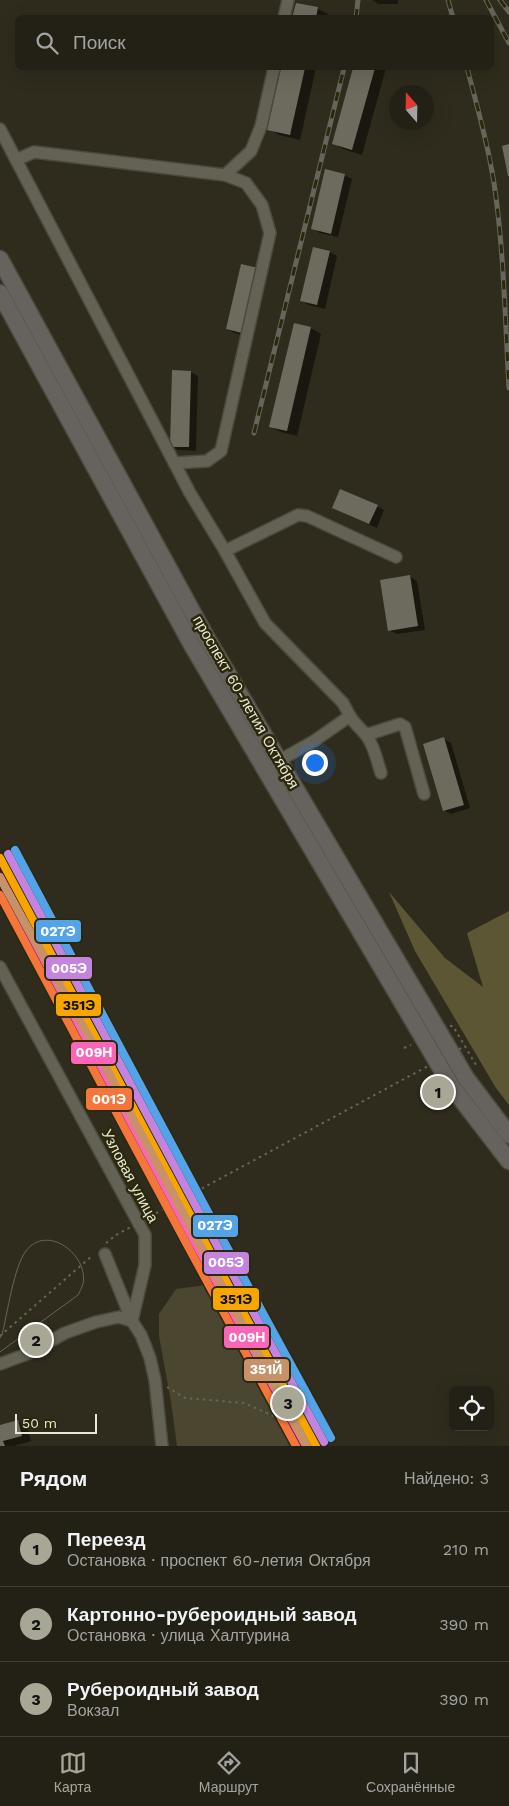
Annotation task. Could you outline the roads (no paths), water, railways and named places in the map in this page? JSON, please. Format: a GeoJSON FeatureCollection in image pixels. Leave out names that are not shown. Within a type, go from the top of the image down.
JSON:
{"type":"FeatureCollection","features":[{"type":"Feature","properties":{"kind":"highway","name":"проспект 60-летия Октября"},"geometry":{"type":"LineString","coordinates":[[0,259],[202,629],[272,764],[452,1087],[509,1161]]}},
{"type":"Feature","properties":{"kind":"highway","name":"проспект 60-летия Октября"},"geometry":{"type":"LineString","coordinates":[[0,294],[192,645],[272,764],[466,1078],[509,1135]]}},
{"type":"Feature","properties":{"kind":"street"},"geometry":{"type":"LineString","coordinates":[[285,15],[288,0]]}},
{"type":"Feature","properties":{"kind":"street"},"geometry":{"type":"LineString","coordinates":[[225,175],[251,151],[261,126],[274,70]]}},
{"type":"Feature","properties":{"kind":"street"},"geometry":{"type":"LineString","coordinates":[[0,129],[190,493],[265,623],[344,703],[355,724],[366,735],[374,750],[380,773]]}},
{"type":"Feature","properties":{"kind":"street"},"geometry":{"type":"LineString","coordinates":[[16,160],[34,152],[225,175],[246,184],[262,205],[270,233],[221,451],[207,461],[174,463]]}},
{"type":"Feature","properties":{"kind":"street"},"geometry":{"type":"LineString","coordinates":[[225,551],[298,515],[307,516],[396,557]]}},
{"type":"Feature","properties":{"kind":"street"},"geometry":{"type":"LineString","coordinates":[[272,764],[314,741],[350,716]]}},
{"type":"Feature","properties":{"kind":"street"},"geometry":{"type":"LineString","coordinates":[[366,735],[400,724],[405,727],[424,794]]}},
{"type":"Feature","properties":{"kind":"street","name":"Узловая улица"},"geometry":{"type":"LineString","coordinates":[[0,967],[145,1235],[145,1265],[132,1321]]}},
{"type":"Feature","properties":{"kind":"street"},"geometry":{"type":"LineString","coordinates":[[100,1254],[132,1321],[141,1335],[150,1358],[156,1380],[162,1446]]}},
{"type":"Feature","properties":{"kind":"street"},"geometry":{"type":"LineString","coordinates":[[0,1364],[27,1354],[65,1333],[96,1322],[119,1317],[132,1321]]}},
{"type":"Feature","properties":{"kind":"tram line"},"geometry":{"type":"LineString","coordinates":[[0,1338],[14,1279],[26,1251],[35,1243],[45,1240],[55,1241],[65,1246],[80,1263],[83,1273],[83,1284],[78,1295],[0,1352]]}},
{"type":"Feature","properties":{"kind":"railway"},"geometry":{"type":"LineString","coordinates":[[356,15],[358,0]]}},
{"type":"Feature","properties":{"kind":"railway"},"geometry":{"type":"LineString","coordinates":[[448,0],[452,15]]}},
{"type":"Feature","properties":{"kind":"railway"},"geometry":{"type":"LineString","coordinates":[[486,0],[509,43]]}},
{"type":"Feature","properties":{"kind":"railway"},"geometry":{"type":"LineString","coordinates":[[500,0],[509,12]]}},
{"type":"Feature","properties":{"kind":"railway"},"geometry":{"type":"LineString","coordinates":[[254,433],[344,70]]}},
{"type":"Feature","properties":{"kind":"railway"},"geometry":{"type":"LineString","coordinates":[[468,70],[489,154],[494,183],[504,285],[509,388]]}},
{"type":"Feature","properties":{"kind":"place","name":"Переезд"},"geometry":{"type":"Point","coordinates":[438,1092]}},
{"type":"Feature","properties":{"kind":"place","name":"Картонно-рубероидный завод"},"geometry":{"type":"Point","coordinates":[36,1340]}},
{"type":"Feature","properties":{"kind":"place","name":"Рубероидный завод"},"geometry":{"type":"Point","coordinates":[288,1403]}}]}
